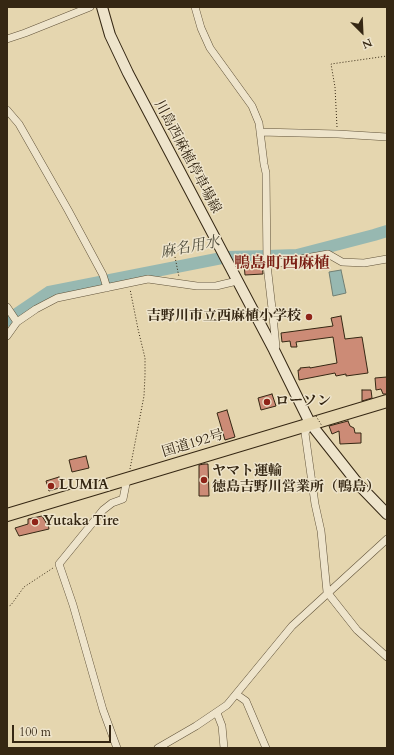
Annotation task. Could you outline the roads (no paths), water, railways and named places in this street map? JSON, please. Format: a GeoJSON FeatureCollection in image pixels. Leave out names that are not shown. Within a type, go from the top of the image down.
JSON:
{"type":"FeatureCollection","features":[{"type":"Feature","properties":{"kind":"highway","name":"国道192号"},"geometry":{"type":"LineString","coordinates":[[7,515],[127,480],[313,420],[387,401]]}},
{"type":"Feature","properties":{"kind":"main road","name":"川島西麻植停車場線"},"geometry":{"type":"LineString","coordinates":[[102,7],[110,35],[124,66],[220,250],[313,420],[359,485],[387,514]]}},
{"type":"Feature","properties":{"kind":"street"},"geometry":{"type":"LineString","coordinates":[[7,39],[90,7]]}},
{"type":"Feature","properties":{"kind":"street"},"geometry":{"type":"LineString","coordinates":[[195,7],[201,28],[210,48],[252,106],[259,123],[266,173],[267,264],[276,347],[274,350]]}},
{"type":"Feature","properties":{"kind":"street"},"geometry":{"type":"LineString","coordinates":[[7,110],[19,124],[104,274],[106,288]]}},
{"type":"Feature","properties":{"kind":"street"},"geometry":{"type":"LineString","coordinates":[[260,132],[387,137]]}},
{"type":"Feature","properties":{"kind":"street"},"geometry":{"type":"LineString","coordinates":[[267,264],[328,254],[342,262],[364,263],[387,259]]}},
{"type":"Feature","properties":{"kind":"street"},"geometry":{"type":"LineString","coordinates":[[7,336],[17,322],[36,309],[58,298],[148,279],[197,286],[216,286],[238,281]]}},
{"type":"Feature","properties":{"kind":"street"},"geometry":{"type":"LineString","coordinates":[[8,309],[17,322]]}},
{"type":"Feature","properties":{"kind":"street"},"geometry":{"type":"LineString","coordinates":[[313,420],[305,433],[315,504],[321,531],[327,592],[358,630],[387,657]]}},
{"type":"Feature","properties":{"kind":"street"},"geometry":{"type":"LineString","coordinates":[[117,748],[103,710],[73,605],[59,564],[103,510],[112,503],[123,499],[127,480]]}},
{"type":"Feature","properties":{"kind":"street"},"geometry":{"type":"LineString","coordinates":[[158,748],[217,713],[227,705],[292,626],[327,592],[351,573],[387,539]]}},
{"type":"Feature","properties":{"kind":"street"},"geometry":{"type":"LineString","coordinates":[[236,694],[246,701],[266,748]]}},
{"type":"Feature","properties":{"kind":"street"},"geometry":{"type":"LineString","coordinates":[[217,713],[222,726],[224,748]]}},
{"type":"Feature","properties":{"kind":"water"},"geometry":{"type":"Polygon","coordinates":[[[341,270],[346,293],[333,296],[329,272],[341,270]]]}},
{"type":"Feature","properties":{"kind":"waterway","name":"麻名用水"},"geometry":{"type":"LineString","coordinates":[[7,321],[49,292],[227,257],[297,255],[387,231]]}},
{"type":"Feature","properties":{"kind":"place","name":"吉野川市立西麻植小学校"},"geometry":{"type":"Point","coordinates":[309,317]}},
{"type":"Feature","properties":{"kind":"place","name":"ローソン"},"geometry":{"type":"Point","coordinates":[267,402]}},
{"type":"Feature","properties":{"kind":"place","name":"ヤマト運輸 徳島吉野川営業所（鴨島）"},"geometry":{"type":"Point","coordinates":[204,480]}},
{"type":"Feature","properties":{"kind":"place","name":"LUMIA"},"geometry":{"type":"Point","coordinates":[51,486]}},
{"type":"Feature","properties":{"kind":"place","name":"Yutaka Tire"},"geometry":{"type":"Point","coordinates":[35,522]}},
{"type":"Feature","properties":{"kind":"district","name":"鴨島町西麻植"},"geometry":{"type":"Point","coordinates":[282,264]}}]}
